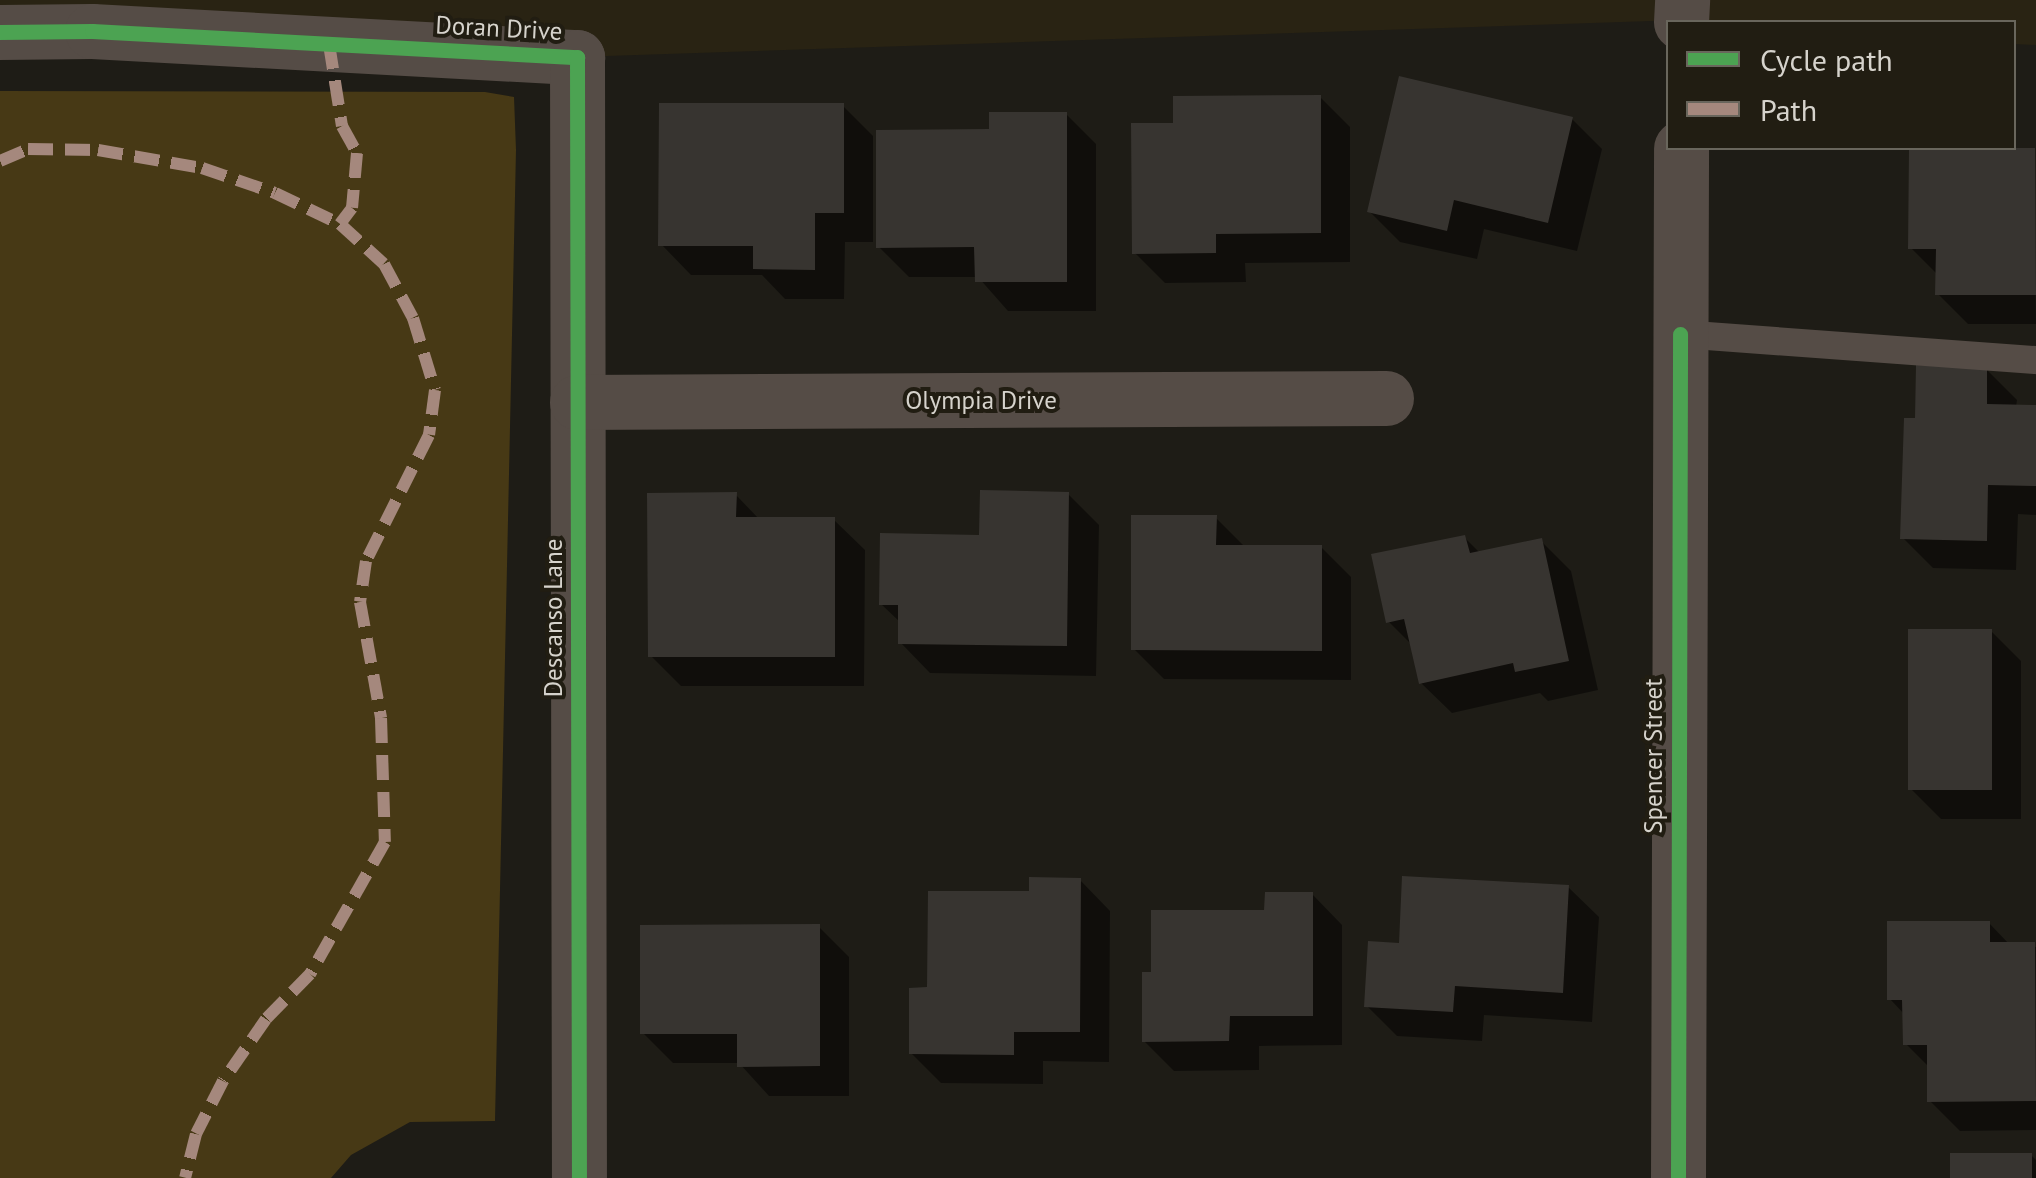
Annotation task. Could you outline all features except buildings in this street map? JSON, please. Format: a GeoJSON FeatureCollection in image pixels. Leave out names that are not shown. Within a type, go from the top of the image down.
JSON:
{"type":"FeatureCollection","features":[{"type":"Feature","properties":{"kind":"street","name":"Doran Drive"},"geometry":{"type":"LineString","coordinates":[[0,32],[91,16],[577,58]]}},
{"type":"Feature","properties":{"kind":"street","name":"Descanso Lane"},"geometry":{"type":"LineString","coordinates":[[577,58],[579,1178]]}},
{"type":"Feature","properties":{"kind":"street","name":"Spencer Street"},"geometry":{"type":"LineString","coordinates":[[1678,1178],[1680,150]]}},
{"type":"Feature","properties":{"kind":"street","name":"Olympia Drive"},"geometry":{"type":"LineString","coordinates":[[577,402],[1386,398]]}},
{"type":"Feature","properties":{"kind":"lane"},"geometry":{"type":"LineString","coordinates":[[1680,334],[2036,360]]}},
{"type":"Feature","properties":{"kind":"shaded area"},"geometry":{"type":"Polygon","coordinates":[[[0,0],[2036,0],[2036,45],[2016,44],[2016,20],[1666,20],[577,57],[0,32],[0,0]]]}},
{"type":"Feature","properties":{"kind":"shaded area"},"geometry":{"type":"Polygon","coordinates":[[[0,91],[485,92],[514,97],[495,1121],[410,1122],[351,1155],[331,1178],[0,1178],[0,91]]]}},
{"type":"Feature","properties":{"kind":"marked path"},"geometry":{"type":"LineString","coordinates":[[329,44],[342,126],[357,153],[352,208],[340,224]]}},
{"type":"Feature","properties":{"kind":"marked path"},"geometry":{"type":"LineString","coordinates":[[0,161],[28,149],[98,150],[202,168],[275,193],[340,224],[384,264],[413,318],[435,390],[429,435],[366,561],[360,602],[381,718],[385,842],[310,974],[266,1019],[223,1081],[196,1134],[185,1178]]}},
{"type":"Feature","properties":{"kind":"cycle path"},"geometry":{"type":"LineString","coordinates":[[0,32],[92,31],[577,57],[579,1178]]}},
{"type":"Feature","properties":{"kind":"cycle path"},"geometry":{"type":"LineString","coordinates":[[1678,1178],[1680,334]]}}]}
